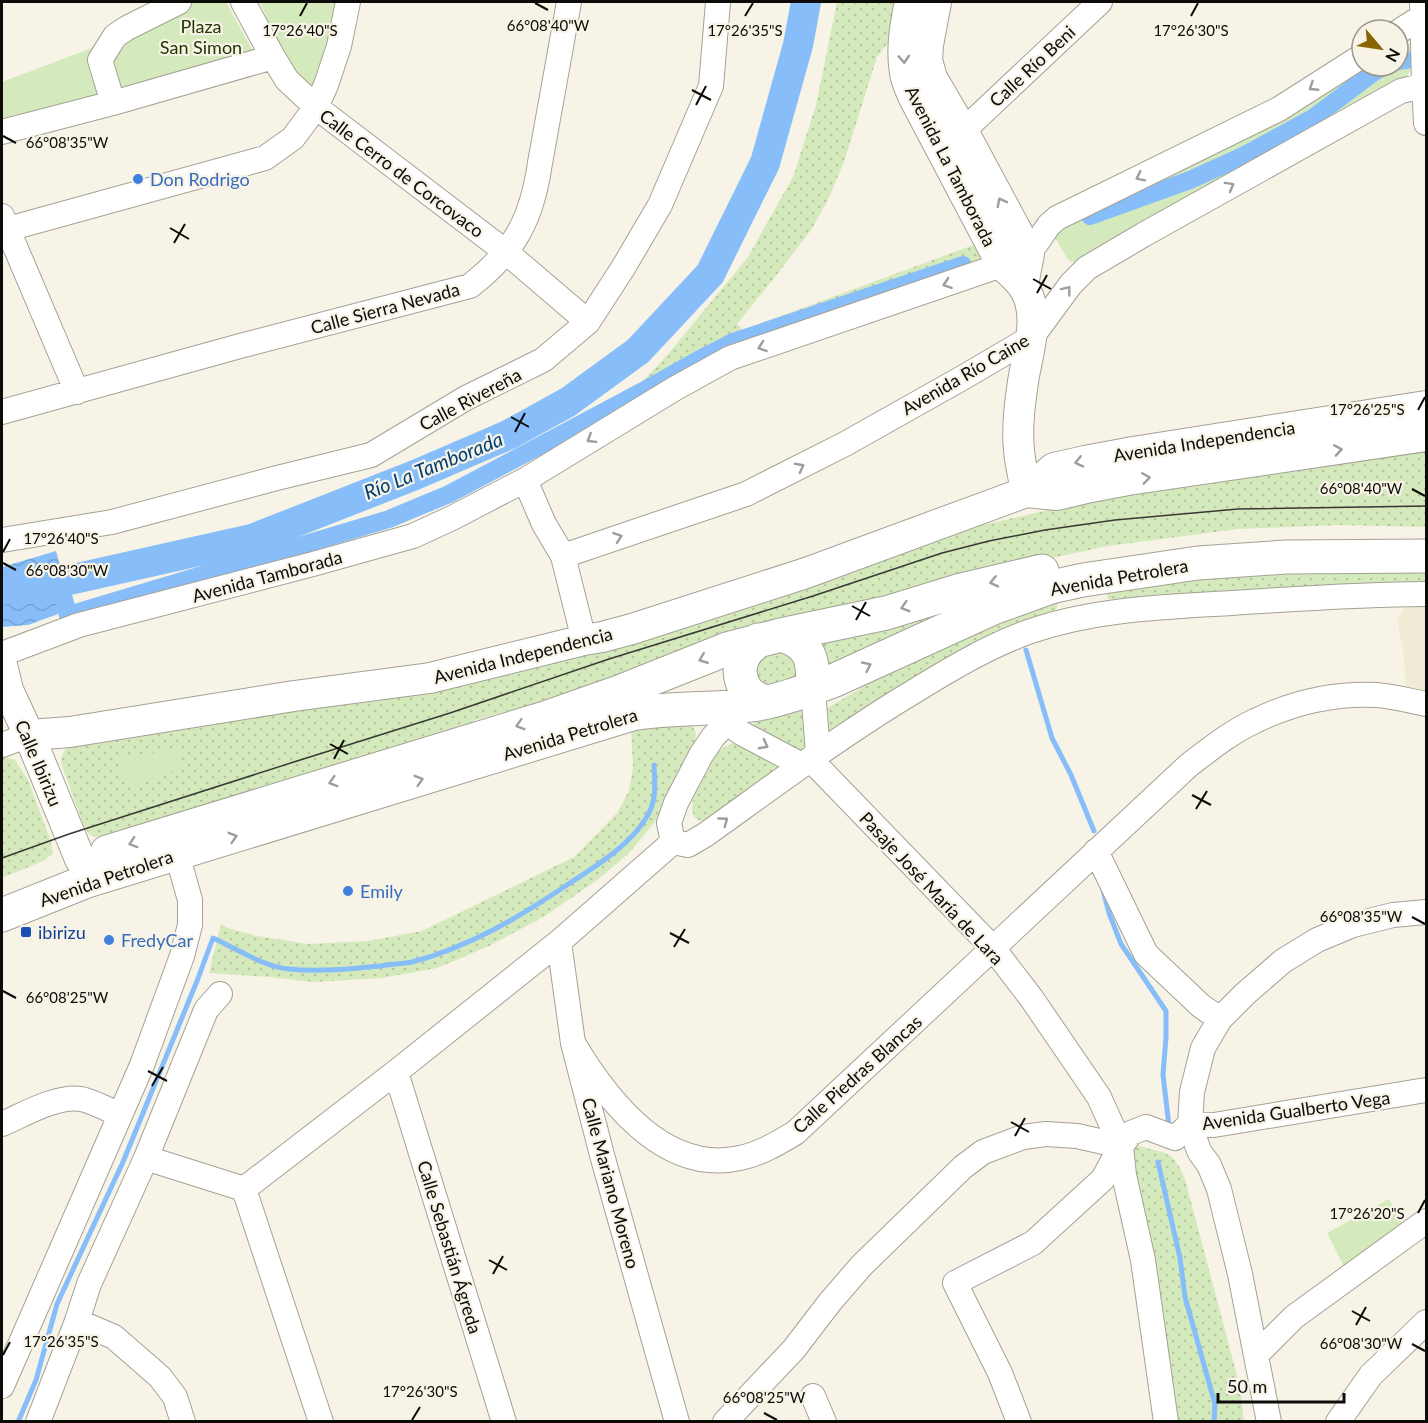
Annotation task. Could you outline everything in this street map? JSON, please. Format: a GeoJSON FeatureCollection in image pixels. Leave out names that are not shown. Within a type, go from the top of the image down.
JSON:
{"type":"FeatureCollection","features":[{"type":"Feature","properties":{"kind":"highway","name":"Avenida Petrolera"},"geometry":{"type":"LineString","coordinates":[[2,892],[80,860],[545,718],[619,692],[727,649],[886,613],[961,590],[1127,553],[1227,541],[1332,535],[1426,536]]}},
{"type":"Feature","properties":{"kind":"highway","name":"Avenida Petrolera"},"geometry":{"type":"LineString","coordinates":[[2,915],[87,881],[632,714],[734,701],[745,689],[754,697],[767,702],[813,689],[1003,604],[1051,587],[1198,563],[1286,558],[1426,556]]}},
{"type":"Feature","properties":{"kind":"highway"},"geometry":{"type":"LineString","coordinates":[[734,701],[740,666],[745,654],[770,638],[791,638],[807,650],[812,661],[813,689]]}},
{"type":"Feature","properties":{"kind":"main road","name":"Avenida La Tamborada"},"geometry":{"type":"LineString","coordinates":[[910,2],[903,35],[905,75],[913,96],[1018,268]]}},
{"type":"Feature","properties":{"kind":"main road","name":"Avenida La Tamborada"},"geometry":{"type":"LineString","coordinates":[[936,2],[927,60],[932,78],[963,131],[1018,268],[1033,319],[1019,421],[1019,450],[1026,492]]}},
{"type":"Feature","properties":{"kind":"main road","name":"Avenida Independencia"},"geometry":{"type":"LineString","coordinates":[[29,735],[70,732],[294,696],[430,678],[632,629],[806,573],[1026,492],[1054,468],[1133,452],[1426,406]]}},
{"type":"Feature","properties":{"kind":"main road","name":"Avenida Independencia"},"geometry":{"type":"LineString","coordinates":[[1026,492],[1057,495],[1128,480],[1426,436]]}},
{"type":"Feature","properties":{"kind":"main road","name":"Calle Ibirizu"},"geometry":{"type":"LineString","coordinates":[[2,665],[8,690],[80,860]]}},
{"type":"Feature","properties":{"kind":"street"},"geometry":{"type":"LineString","coordinates":[[113,103],[100,60],[115,36],[179,2]]}},
{"type":"Feature","properties":{"kind":"street","name":"Calle Cerro de Corcovaco"},"geometry":{"type":"LineString","coordinates":[[243,2],[287,80],[316,107],[506,252],[588,322]]}},
{"type":"Feature","properties":{"kind":"street"},"geometry":{"type":"LineString","coordinates":[[77,392],[5,222],[265,158],[292,138],[316,107],[339,46],[348,2]]}},
{"type":"Feature","properties":{"kind":"street","name":"Calle Sierra Nevada"},"geometry":{"type":"LineString","coordinates":[[2,412],[470,286],[490,270],[506,252],[526,220],[536,188],[569,2]]}},
{"type":"Feature","properties":{"kind":"street","name":"Calle Rivereña"},"geometry":{"type":"LineString","coordinates":[[2,540],[112,522],[371,455],[466,398],[543,360],[588,322],[660,205],[711,86],[718,2]]}},
{"type":"Feature","properties":{"kind":"street","name":"Calle Río Beni"},"geometry":{"type":"LineString","coordinates":[[963,131],[1100,2]]}},
{"type":"Feature","properties":{"kind":"street"},"geometry":{"type":"LineString","coordinates":[[1410,20],[1422,9]]}},
{"type":"Feature","properties":{"kind":"street"},"geometry":{"type":"LineString","coordinates":[[1422,9],[1426,123]]}},
{"type":"Feature","properties":{"kind":"street"},"geometry":{"type":"LineString","coordinates":[[2,132],[273,57]]}},
{"type":"Feature","properties":{"kind":"street"},"geometry":{"type":"LineString","coordinates":[[584,640],[563,556],[544,524],[525,480],[674,388],[730,358],[1018,268],[1049,225],[1057,218],[1279,109],[1350,64]]}},
{"type":"Feature","properties":{"kind":"street","name":"Avenida Río Caine"},"geometry":{"type":"LineString","coordinates":[[563,556],[746,494],[845,444],[1032,337],[1071,284],[1087,268],[1401,91],[1425,85]]}},
{"type":"Feature","properties":{"kind":"street","name":"Avenida Tamborada"},"geometry":{"type":"LineString","coordinates":[[2,654],[79,626],[413,536],[525,480]]}},
{"type":"Feature","properties":{"kind":"street"},"geometry":{"type":"LineString","coordinates":[[1083,580],[1088,615]]}},
{"type":"Feature","properties":{"kind":"street"},"geometry":{"type":"LineString","coordinates":[[673,842],[688,845],[705,835],[810,759],[888,707],[992,647],[1029,632],[1088,615],[1209,604],[1426,594]]}},
{"type":"Feature","properties":{"kind":"street"},"geometry":{"type":"LineString","coordinates":[[810,759],[813,689]]}},
{"type":"Feature","properties":{"kind":"street","name":"Calle Piedras Blancas"},"geometry":{"type":"LineString","coordinates":[[573,1043],[604,1091],[637,1127],[668,1147],[691,1158],[716,1161],[740,1158],[770,1148],[795,1133],[1189,765],[1223,739],[1254,721],[1290,706],[1315,700],[1349,695],[1378,695],[1426,704]]}},
{"type":"Feature","properties":{"kind":"street"},"geometry":{"type":"LineString","coordinates":[[673,842],[669,823],[676,802],[734,701]]}},
{"type":"Feature","properties":{"kind":"street","name":"Pasaje José María de Lara"},"geometry":{"type":"LineString","coordinates":[[734,701],[737,730],[810,759],[993,948],[1032,999],[1099,1097],[1121,1146],[1124,1175],[1143,1260],[1161,1420]]}},
{"type":"Feature","properties":{"kind":"street","name":"Avenida Independencia"},"geometry":{"type":"LineString","coordinates":[[2,746],[29,735]]}},
{"type":"Feature","properties":{"kind":"street"},"geometry":{"type":"LineString","coordinates":[[244,1189],[559,942],[673,842]]}},
{"type":"Feature","properties":{"kind":"street"},"geometry":{"type":"LineString","coordinates":[[1096,851],[1146,954],[1202,1006],[1220,1019]]}},
{"type":"Feature","properties":{"kind":"street"},"geometry":{"type":"LineString","coordinates":[[2,1386],[146,1054],[182,956],[190,925],[190,900],[177,854]]}},
{"type":"Feature","properties":{"kind":"street"},"geometry":{"type":"LineString","coordinates":[[1269,1422],[1240,1274],[1219,1189],[1209,1165],[1199,1151],[1190,1124],[1192,1092],[1203,1048],[1220,1019],[1246,993],[1283,961],[1317,940],[1353,925],[1393,915],[1426,912]]}},
{"type":"Feature","properties":{"kind":"street","name":"Calle Mariano Moreno"},"geometry":{"type":"LineString","coordinates":[[559,942],[573,1043],[676,1422]]}},
{"type":"Feature","properties":{"kind":"street"},"geometry":{"type":"LineString","coordinates":[[38,1422],[89,1284],[146,1158],[206,1010],[220,994]]}},
{"type":"Feature","properties":{"kind":"street","name":"Calle Sebastián Ágreda"},"geometry":{"type":"LineString","coordinates":[[396,1072],[504,1422]]}},
{"type":"Feature","properties":{"kind":"street","name":"Avenida Gualberto Vega"},"geometry":{"type":"LineString","coordinates":[[1121,1146],[1131,1133],[1146,1127],[1175,1138],[1190,1124],[1214,1125],[1426,1090]]}},
{"type":"Feature","properties":{"kind":"street"},"geometry":{"type":"LineString","coordinates":[[2,1124],[53,1102],[66,1100],[81,1099],[120,1115]]}},
{"type":"Feature","properties":{"kind":"street"},"geometry":{"type":"LineString","coordinates":[[602,1155],[607,1145],[622,1130],[637,1127]]}},
{"type":"Feature","properties":{"kind":"street"},"geometry":{"type":"LineString","coordinates":[[725,1422],[794,1349],[862,1264],[963,1167],[983,1152],[1023,1137],[1046,1134],[1077,1137],[1121,1146],[1103,1179],[1033,1243],[955,1283],[1000,1374],[1019,1422]]}},
{"type":"Feature","properties":{"kind":"street"},"geometry":{"type":"LineString","coordinates":[[146,1158],[244,1189]]}},
{"type":"Feature","properties":{"kind":"street"},"geometry":{"type":"LineString","coordinates":[[244,1189],[321,1422]]}},
{"type":"Feature","properties":{"kind":"street"},"geometry":{"type":"LineString","coordinates":[[1256,1355],[1294,1317],[1426,1221]]}},
{"type":"Feature","properties":{"kind":"street"},"geometry":{"type":"LineString","coordinates":[[77,1321],[114,1337],[160,1377],[175,1397],[183,1422]]}},
{"type":"Feature","properties":{"kind":"street"},"geometry":{"type":"LineString","coordinates":[[1338,1422],[1371,1375],[1426,1322]]}},
{"type":"Feature","properties":{"kind":"street"},"geometry":{"type":"LineString","coordinates":[[813,1396],[824,1422]]}},
{"type":"Feature","properties":{"kind":"shaded area"},"geometry":{"type":"Polygon","coordinates":[[[1410,602],[1426,603],[1426,695],[1406,691],[1404,657],[1397,618],[1410,602]]]}},
{"type":"Feature","properties":{"kind":"green space","name":"Plaza San Simon"},"geometry":{"type":"Polygon","coordinates":[[[194,2],[226,2],[255,55],[2,128],[2,82],[126,35],[194,2]]]}},
{"type":"Feature","properties":{"kind":"green space"},"geometry":{"type":"Polygon","coordinates":[[[260,2],[340,2],[314,91],[294,74],[282,55],[260,2]]]}},
{"type":"Feature","properties":{"kind":"green space"},"geometry":{"type":"Polygon","coordinates":[[[837,2],[901,2],[894,35],[877,57],[844,162],[827,202],[811,230],[737,324],[743,330],[976,244],[983,263],[716,358],[535,456],[531,448],[631,394],[669,353],[748,257],[793,177],[816,105],[837,2]]]}},
{"type":"Feature","properties":{"kind":"green space"},"geometry":{"type":"Polygon","coordinates":[[[1410,48],[1412,55],[1410,69],[1410,48]]]}},
{"type":"Feature","properties":{"kind":"green space"},"geometry":{"type":"Polygon","coordinates":[[[1350,72],[1350,78],[1406,78],[1076,263],[1069,261],[1054,236],[1055,228],[1350,72]]]}},
{"type":"Feature","properties":{"kind":"green space"},"geometry":{"type":"Polygon","coordinates":[[[1426,448],[1426,527],[1340,525],[1238,529],[1108,546],[1042,560],[551,703],[541,702],[475,720],[467,729],[95,837],[89,834],[83,824],[61,763],[64,751],[74,743],[450,684],[961,530],[1083,502],[1235,480],[1426,448]]]}},
{"type":"Feature","properties":{"kind":"green space"},"geometry":{"type":"Polygon","coordinates":[[[1303,571],[1426,571],[1426,586],[1125,601],[1108,599],[1107,592],[1167,583],[1303,571]]]}},
{"type":"Feature","properties":{"kind":"green space"},"geometry":{"type":"Polygon","coordinates":[[[1025,583],[823,677],[815,641],[1025,583]]]}},
{"type":"Feature","properties":{"kind":"green space"},"geometry":{"type":"Polygon","coordinates":[[[1057,599],[1058,605],[1054,612],[851,724],[824,734],[826,709],[916,655],[1057,599]]]}},
{"type":"Feature","properties":{"kind":"green space"},"geometry":{"type":"Polygon","coordinates":[[[782,651],[793,654],[798,674],[794,678],[763,687],[751,669],[763,656],[782,651]]]}},
{"type":"Feature","properties":{"kind":"green space"},"geometry":{"type":"Polygon","coordinates":[[[798,708],[801,711],[809,743],[802,753],[753,729],[756,721],[798,708]]]}},
{"type":"Feature","properties":{"kind":"green space"},"geometry":{"type":"Polygon","coordinates":[[[690,724],[696,733],[694,743],[655,822],[629,853],[596,881],[545,916],[489,946],[437,968],[382,978],[313,982],[209,973],[221,924],[257,936],[308,944],[368,941],[422,931],[574,857],[617,813],[629,791],[633,767],[631,730],[690,724]]]}},
{"type":"Feature","properties":{"kind":"green space"},"geometry":{"type":"Polygon","coordinates":[[[733,743],[743,743],[779,763],[779,768],[707,820],[700,821],[694,817],[693,799],[717,753],[733,743]]]}},
{"type":"Feature","properties":{"kind":"green space"},"geometry":{"type":"Polygon","coordinates":[[[179,748],[183,767],[127,787],[118,759],[179,748]]]}},
{"type":"Feature","properties":{"kind":"green space"},"geometry":{"type":"Polygon","coordinates":[[[2,756],[15,760],[28,780],[53,853],[45,860],[2,878],[2,756]]]}},
{"type":"Feature","properties":{"kind":"green space"},"geometry":{"type":"Polygon","coordinates":[[[1139,1146],[1163,1152],[1173,1158],[1185,1179],[1240,1387],[1244,1421],[1177,1421],[1132,1154],[1139,1146]]]}},
{"type":"Feature","properties":{"kind":"green space"},"geometry":{"type":"Polygon","coordinates":[[[1389,1199],[1406,1231],[1345,1269],[1327,1233],[1389,1199]]]}},
{"type":"Feature","properties":{"kind":"water"},"geometry":{"type":"Polygon","coordinates":[[[56,551],[72,609],[28,625],[2,627],[2,567],[56,551]]]}},
{"type":"Feature","properties":{"kind":"waterway","name":"Río La Tamborada"},"geometry":{"type":"LineString","coordinates":[[2,590],[60,582],[252,539],[415,475],[508,435],[568,402],[638,351],[710,274],[765,163],[798,45],[806,2]]}},
{"type":"Feature","properties":{"kind":"waterway"},"geometry":{"type":"LineString","coordinates":[[1090,216],[1190,180],[1243,156],[1313,118],[1366,78]]}},
{"type":"Feature","properties":{"kind":"waterway"},"geometry":{"type":"LineString","coordinates":[[61,587],[68,615],[389,519],[449,494],[733,342],[963,265]]}},
{"type":"Feature","properties":{"kind":"waterway"},"geometry":{"type":"LineString","coordinates":[[1026,650],[1052,738],[1071,775],[1094,831]]}},
{"type":"Feature","properties":{"kind":"waterway"},"geometry":{"type":"LineString","coordinates":[[18,1422],[36,1380],[57,1304],[123,1162],[213,938],[270,965],[300,970],[346,969],[408,963],[454,948],[533,907],[622,846],[650,812],[654,793],[654,765]]}},
{"type":"Feature","properties":{"kind":"waterway"},"geometry":{"type":"LineString","coordinates":[[1103,890],[1121,944],[1166,1011],[1163,1075],[1169,1126]]}},
{"type":"Feature","properties":{"kind":"waterway"},"geometry":{"type":"LineString","coordinates":[[1158,1162],[1180,1258],[1185,1297],[1215,1404],[1214,1422]]}},
{"type":"Feature","properties":{"kind":"tram line"},"geometry":{"type":"LineString","coordinates":[[2,858],[69,834],[450,713],[609,659],[813,596],[942,553],[989,541],[1115,520],[1238,509],[1426,506]]}},
{"type":"Feature","properties":{"kind":"place","name":"Don Rodrigo"},"geometry":{"type":"Point","coordinates":[138,179]}},
{"type":"Feature","properties":{"kind":"place","name":"Emily"},"geometry":{"type":"Point","coordinates":[348,891]}},
{"type":"Feature","properties":{"kind":"place","name":"ibirizu"},"geometry":{"type":"Point","coordinates":[26,932]}},
{"type":"Feature","properties":{"kind":"place","name":"FredyCar"},"geometry":{"type":"Point","coordinates":[109,940]}}]}
